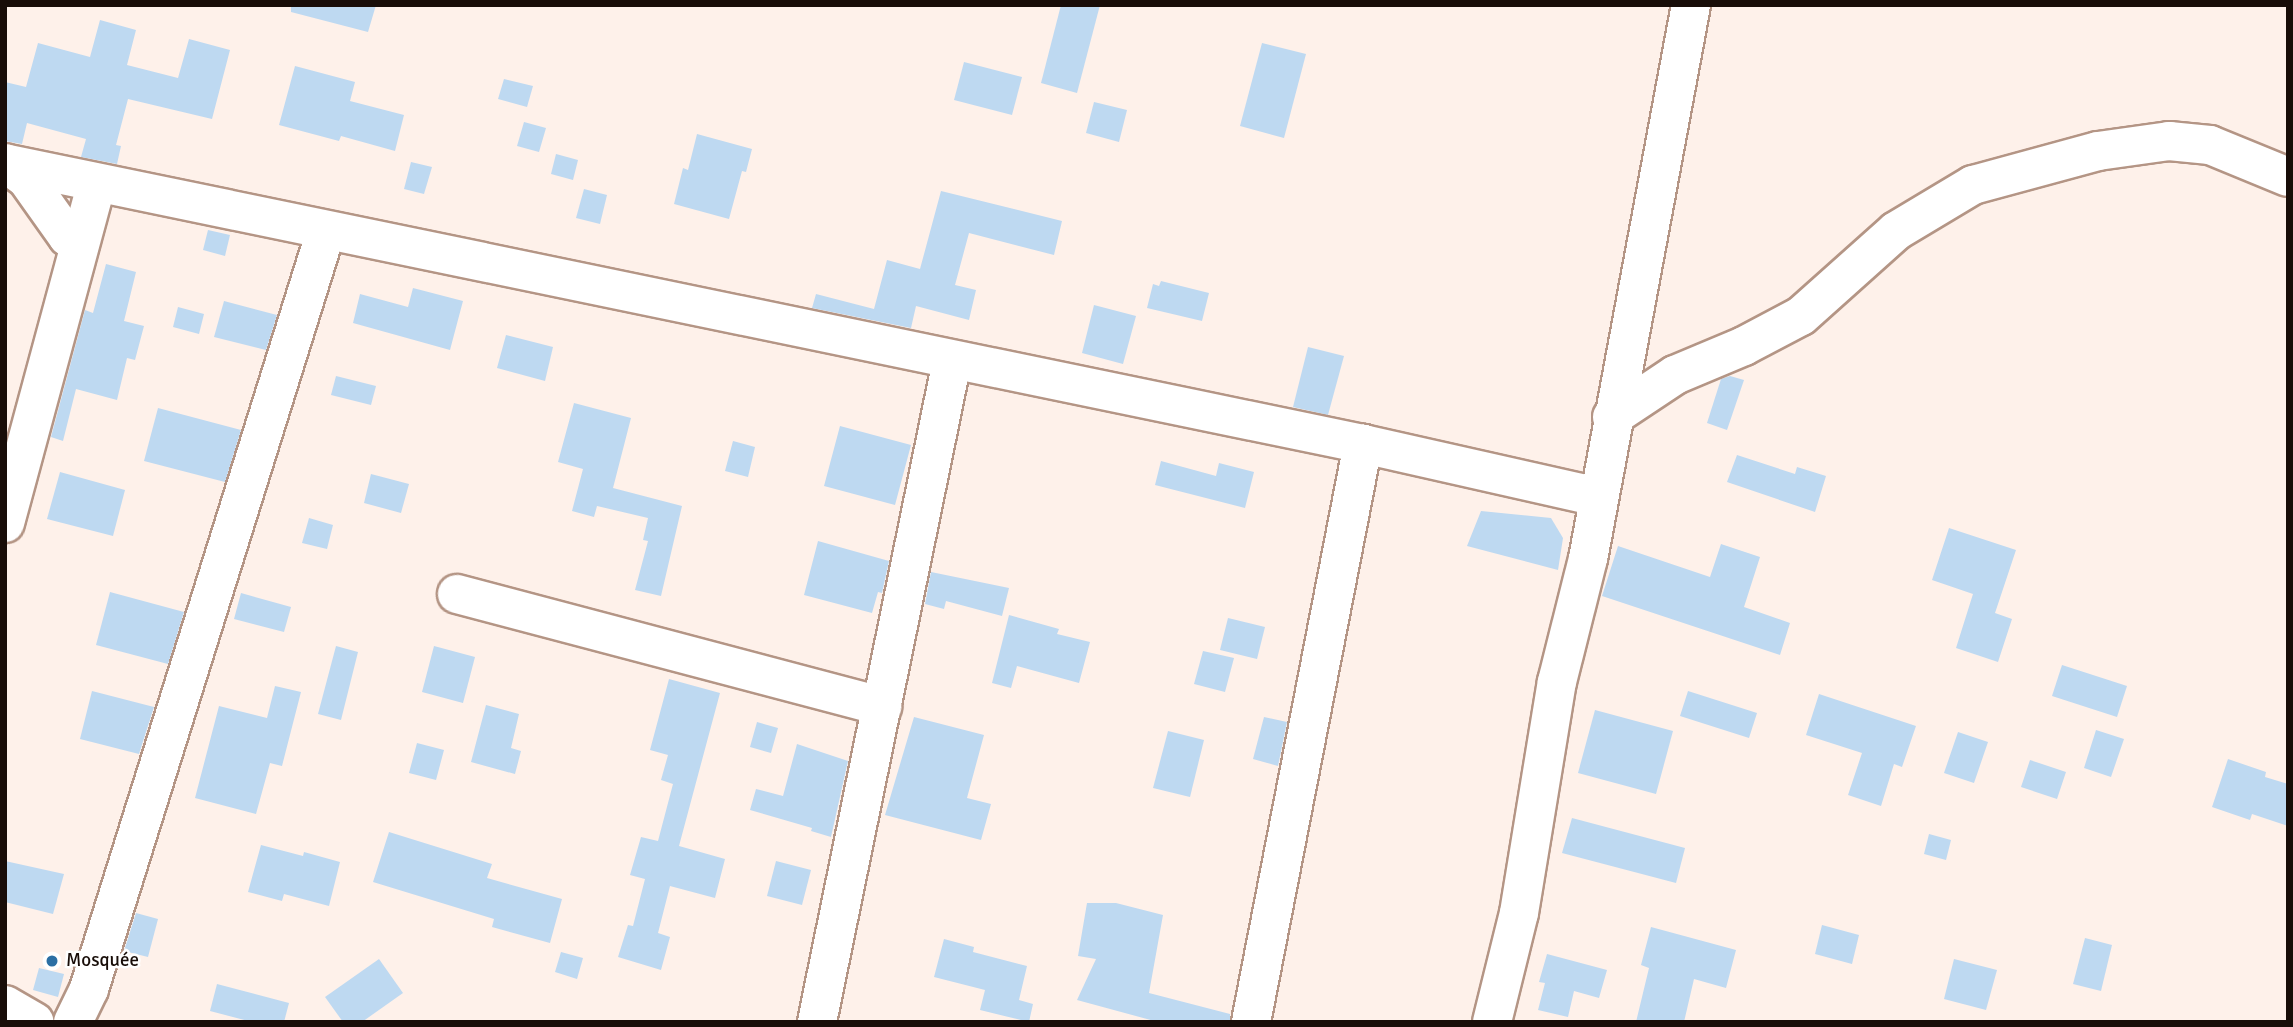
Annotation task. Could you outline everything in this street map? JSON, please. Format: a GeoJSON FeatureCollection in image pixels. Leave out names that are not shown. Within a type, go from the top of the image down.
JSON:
{"type":"FeatureCollection","features":[{"type":"Feature","properties":{"kind":"street"},"geometry":{"type":"LineString","coordinates":[[1492,1022],[1519,913],[1557,682],[1588,559],[1612,417],[1691,5]]}},
{"type":"Feature","properties":{"kind":"street"},"geometry":{"type":"LineString","coordinates":[[1612,417],[1675,375],[1744,346],[1801,316],[1896,231],[1973,185],[2098,151],[2169,141],[2210,145],[2288,177]]}},
{"type":"Feature","properties":{"kind":"street"},"geometry":{"type":"LineString","coordinates":[[7,164],[952,362],[1363,444],[1598,496]]}},
{"type":"Feature","properties":{"kind":"street"},"geometry":{"type":"LineString","coordinates":[[7,164],[26,178],[68,237],[79,245]]}},
{"type":"Feature","properties":{"kind":"street"},"geometry":{"type":"LineString","coordinates":[[5,523],[97,183]]}},
{"type":"Feature","properties":{"kind":"street"},"geometry":{"type":"LineString","coordinates":[[73,1022],[89,989],[326,231]]}},
{"type":"Feature","properties":{"kind":"street"},"geometry":{"type":"LineString","coordinates":[[817,1022],[952,362]]}},
{"type":"Feature","properties":{"kind":"street"},"geometry":{"type":"LineString","coordinates":[[1251,1022],[1363,444]]}},
{"type":"Feature","properties":{"kind":"street"},"geometry":{"type":"LineString","coordinates":[[457,594],[882,706]]}},
{"type":"Feature","properties":{"kind":"street"},"geometry":{"type":"LineString","coordinates":[[5,1005],[35,1022]]}},
{"type":"Feature","properties":{"kind":"building"},"geometry":{"type":"Polygon","coordinates":[[[291,5],[376,5],[368,32],[291,12],[291,5]]]}},
{"type":"Feature","properties":{"kind":"building"},"geometry":{"type":"Polygon","coordinates":[[[1061,5],[1100,5],[1077,93],[1041,83],[1061,5]]]}},
{"type":"Feature","properties":{"kind":"building"},"geometry":{"type":"Polygon","coordinates":[[[100,20],[136,30],[127,65],[178,78],[189,39],[230,50],[212,119],[128,99],[116,145],[121,146],[117,164],[81,157],[86,139],[27,123],[22,144],[5,141],[5,82],[26,87],[38,43],[90,57],[100,20]]]}},
{"type":"Feature","properties":{"kind":"building"},"geometry":{"type":"Polygon","coordinates":[[[1262,43],[1306,54],[1284,138],[1240,126],[1262,43]]]}},
{"type":"Feature","properties":{"kind":"building"},"geometry":{"type":"Polygon","coordinates":[[[964,62],[1022,77],[1012,115],[954,100],[964,62]]]}},
{"type":"Feature","properties":{"kind":"building"},"geometry":{"type":"Polygon","coordinates":[[[295,66],[355,82],[350,101],[404,115],[395,151],[341,136],[339,141],[279,125],[295,66]]]}},
{"type":"Feature","properties":{"kind":"building"},"geometry":{"type":"Polygon","coordinates":[[[504,79],[533,86],[527,107],[498,99],[504,79]]]}},
{"type":"Feature","properties":{"kind":"building"},"geometry":{"type":"Polygon","coordinates":[[[1094,102],[1127,110],[1119,142],[1086,133],[1094,102]]]}},
{"type":"Feature","properties":{"kind":"building"},"geometry":{"type":"Polygon","coordinates":[[[524,122],[546,128],[539,152],[517,146],[524,122]]]}},
{"type":"Feature","properties":{"kind":"building"},"geometry":{"type":"Polygon","coordinates":[[[697,134],[752,149],[746,172],[742,171],[729,219],[674,204],[683,168],[688,170],[697,134]]]}},
{"type":"Feature","properties":{"kind":"building"},"geometry":{"type":"Polygon","coordinates":[[[556,154],[578,160],[573,180],[551,174],[556,154]]]}},
{"type":"Feature","properties":{"kind":"building"},"geometry":{"type":"Polygon","coordinates":[[[411,162],[432,167],[424,194],[404,189],[411,162]]]}},
{"type":"Feature","properties":{"kind":"building"},"geometry":{"type":"Polygon","coordinates":[[[584,189],[607,195],[600,224],[576,218],[584,189]]]}},
{"type":"Feature","properties":{"kind":"building"},"geometry":{"type":"Polygon","coordinates":[[[941,191],[1062,221],[1054,255],[969,233],[955,285],[976,290],[969,320],[916,306],[911,328],[812,308],[816,294],[874,309],[887,260],[920,269],[941,191]]]}},
{"type":"Feature","properties":{"kind":"building"},"geometry":{"type":"Polygon","coordinates":[[[208,230],[230,235],[225,256],[203,250],[208,230]]]}},
{"type":"Feature","properties":{"kind":"building"},"geometry":{"type":"Polygon","coordinates":[[[106,264],[136,272],[124,321],[144,326],[135,360],[127,358],[117,400],[76,389],[63,441],[51,437],[85,310],[93,313],[106,264]]]}},
{"type":"Feature","properties":{"kind":"building"},"geometry":{"type":"Polygon","coordinates":[[[1161,281],[1209,293],[1202,321],[1147,308],[1153,284],[1159,286],[1161,281]]]}},
{"type":"Feature","properties":{"kind":"building"},"geometry":{"type":"Polygon","coordinates":[[[413,288],[463,301],[450,350],[353,323],[360,294],[408,307],[413,288]]]}},
{"type":"Feature","properties":{"kind":"building"},"geometry":{"type":"Polygon","coordinates":[[[224,301],[277,315],[266,350],[214,337],[224,301]]]}},
{"type":"Feature","properties":{"kind":"building"},"geometry":{"type":"Polygon","coordinates":[[[1094,305],[1136,316],[1123,364],[1082,353],[1094,305]]]}},
{"type":"Feature","properties":{"kind":"building"},"geometry":{"type":"Polygon","coordinates":[[[178,307],[204,314],[199,334],[173,327],[178,307]]]}},
{"type":"Feature","properties":{"kind":"building"},"geometry":{"type":"Polygon","coordinates":[[[506,335],[553,347],[545,381],[497,368],[506,335]]]}},
{"type":"Feature","properties":{"kind":"building"},"geometry":{"type":"Polygon","coordinates":[[[1308,347],[1344,356],[1328,415],[1293,407],[1308,347]]]}},
{"type":"Feature","properties":{"kind":"building"},"geometry":{"type":"Polygon","coordinates":[[[336,376],[376,386],[371,405],[331,395],[336,376]]]}},
{"type":"Feature","properties":{"kind":"building"},"geometry":{"type":"Polygon","coordinates":[[[1730,376],[1744,380],[1727,430],[1707,423],[1721,379],[1730,376]]]}},
{"type":"Feature","properties":{"kind":"building"},"geometry":{"type":"Polygon","coordinates":[[[574,403],[631,418],[613,488],[682,506],[661,596],[635,590],[648,541],[643,540],[648,518],[597,506],[594,517],[572,511],[583,469],[558,462],[574,403]]]}},
{"type":"Feature","properties":{"kind":"building"},"geometry":{"type":"Polygon","coordinates":[[[158,408],[241,430],[225,482],[144,461],[158,408]]]}},
{"type":"Feature","properties":{"kind":"building"},"geometry":{"type":"Polygon","coordinates":[[[840,426],[911,445],[895,505],[824,486],[840,426]]]}},
{"type":"Feature","properties":{"kind":"building"},"geometry":{"type":"Polygon","coordinates":[[[733,441],[755,447],[748,477],[725,471],[733,441]]]}},
{"type":"Feature","properties":{"kind":"building"},"geometry":{"type":"Polygon","coordinates":[[[1737,455],[1795,474],[1797,467],[1826,476],[1815,512],[1727,482],[1737,455]]]}},
{"type":"Feature","properties":{"kind":"building"},"geometry":{"type":"Polygon","coordinates":[[[1161,461],[1216,476],[1219,463],[1254,472],[1245,508],[1155,485],[1161,461]]]}},
{"type":"Feature","properties":{"kind":"building"},"geometry":{"type":"Polygon","coordinates":[[[60,472],[125,490],[113,536],[47,519],[60,472]]]}},
{"type":"Feature","properties":{"kind":"building"},"geometry":{"type":"Polygon","coordinates":[[[371,474],[409,484],[401,513],[364,503],[371,474]]]}},
{"type":"Feature","properties":{"kind":"building"},"geometry":{"type":"Polygon","coordinates":[[[1481,511],[1551,518],[1563,538],[1558,570],[1467,546],[1481,511]]]}},
{"type":"Feature","properties":{"kind":"building"},"geometry":{"type":"Polygon","coordinates":[[[309,518],[333,525],[327,549],[302,543],[309,518]]]}},
{"type":"Feature","properties":{"kind":"building"},"geometry":{"type":"Polygon","coordinates":[[[1949,528],[2016,550],[1995,613],[2012,619],[1998,662],[1956,648],[1973,594],[1932,580],[1949,528]]]}},
{"type":"Feature","properties":{"kind":"building"},"geometry":{"type":"Polygon","coordinates":[[[818,541],[889,561],[882,593],[878,592],[872,613],[804,595],[818,541]]]}},
{"type":"Feature","properties":{"kind":"building"},"geometry":{"type":"Polygon","coordinates":[[[1721,544],[1760,557],[1744,607],[1790,623],[1780,655],[1602,596],[1618,546],[1710,577],[1721,544]]]}},
{"type":"Feature","properties":{"kind":"building"},"geometry":{"type":"Polygon","coordinates":[[[931,572],[1009,588],[1002,616],[946,601],[944,609],[925,604],[931,572]]]}},
{"type":"Feature","properties":{"kind":"building"},"geometry":{"type":"Polygon","coordinates":[[[110,592],[184,612],[168,664],[96,645],[110,592]]]}},
{"type":"Feature","properties":{"kind":"building"},"geometry":{"type":"Polygon","coordinates":[[[241,593],[291,607],[284,632],[234,619],[241,593]]]}},
{"type":"Feature","properties":{"kind":"building"},"geometry":{"type":"Polygon","coordinates":[[[1009,615],[1059,629],[1057,634],[1090,642],[1079,683],[1017,666],[1011,688],[992,683],[1009,615]]]}},
{"type":"Feature","properties":{"kind":"building"},"geometry":{"type":"Polygon","coordinates":[[[1228,618],[1265,627],[1257,659],[1220,650],[1228,618]]]}},
{"type":"Feature","properties":{"kind":"building"},"geometry":{"type":"Polygon","coordinates":[[[336,646],[358,652],[341,720],[318,714],[336,646]]]}},
{"type":"Feature","properties":{"kind":"building"},"geometry":{"type":"Polygon","coordinates":[[[434,646],[475,657],[463,703],[422,692],[434,646]]]}},
{"type":"Feature","properties":{"kind":"building"},"geometry":{"type":"Polygon","coordinates":[[[1203,651],[1234,658],[1225,692],[1194,684],[1203,651]]]}},
{"type":"Feature","properties":{"kind":"building"},"geometry":{"type":"Polygon","coordinates":[[[2062,665],[2127,686],[2117,717],[2052,696],[2062,665]]]}},
{"type":"Feature","properties":{"kind":"building"},"geometry":{"type":"Polygon","coordinates":[[[669,679],[720,693],[679,846],[725,859],[715,898],[670,886],[658,933],[670,937],[661,970],[618,957],[628,925],[633,926],[645,879],[630,875],[641,837],[658,841],[673,784],[661,780],[668,755],[650,750],[669,679]]]}},
{"type":"Feature","properties":{"kind":"building"},"geometry":{"type":"Polygon","coordinates":[[[275,686],[301,692],[282,766],[270,763],[256,814],[195,798],[219,706],[267,718],[275,686]]]}},
{"type":"Feature","properties":{"kind":"building"},"geometry":{"type":"Polygon","coordinates":[[[92,691],[154,707],[139,754],[80,739],[92,691]]]}},
{"type":"Feature","properties":{"kind":"building"},"geometry":{"type":"Polygon","coordinates":[[[1688,691],[1757,713],[1749,738],[1680,716],[1688,691]]]}},
{"type":"Feature","properties":{"kind":"building"},"geometry":{"type":"Polygon","coordinates":[[[1819,694],[1916,726],[1902,767],[1894,764],[1881,806],[1848,795],[1862,753],[1806,735],[1819,694]]]}},
{"type":"Feature","properties":{"kind":"building"},"geometry":{"type":"Polygon","coordinates":[[[486,705],[519,714],[511,748],[521,751],[515,774],[471,762],[486,705]]]}},
{"type":"Feature","properties":{"kind":"building"},"geometry":{"type":"Polygon","coordinates":[[[1595,710],[1673,731],[1656,794],[1578,773],[1595,710]]]}},
{"type":"Feature","properties":{"kind":"building"},"geometry":{"type":"Polygon","coordinates":[[[914,717],[984,735],[967,798],[991,804],[981,840],[885,815],[914,717]]]}},
{"type":"Feature","properties":{"kind":"building"},"geometry":{"type":"Polygon","coordinates":[[[1264,717],[1287,722],[1278,766],[1253,759],[1264,717]]]}},
{"type":"Feature","properties":{"kind":"building"},"geometry":{"type":"Polygon","coordinates":[[[757,722],[778,728],[771,753],[750,747],[757,722]]]}},
{"type":"Feature","properties":{"kind":"building"},"geometry":{"type":"Polygon","coordinates":[[[2096,730],[2124,739],[2111,777],[2084,768],[2096,730]]]}},
{"type":"Feature","properties":{"kind":"building"},"geometry":{"type":"Polygon","coordinates":[[[1168,731],[1204,740],[1190,797],[1153,788],[1168,731]]]}},
{"type":"Feature","properties":{"kind":"building"},"geometry":{"type":"Polygon","coordinates":[[[1958,732],[1988,742],[1974,783],[1944,773],[1958,732]]]}},
{"type":"Feature","properties":{"kind":"building"},"geometry":{"type":"Polygon","coordinates":[[[417,743],[444,750],[436,780],[409,773],[417,743]]]}},
{"type":"Feature","properties":{"kind":"building"},"geometry":{"type":"Polygon","coordinates":[[[797,744],[848,761],[831,837],[811,831],[812,828],[750,810],[756,789],[783,796],[797,744]]]}},
{"type":"Feature","properties":{"kind":"building"},"geometry":{"type":"Polygon","coordinates":[[[2228,759],[2266,772],[2265,777],[2288,784],[2288,826],[2252,814],[2250,820],[2212,807],[2228,759]]]}},
{"type":"Feature","properties":{"kind":"building"},"geometry":{"type":"Polygon","coordinates":[[[2030,760],[2066,772],[2057,799],[2021,787],[2030,760]]]}},
{"type":"Feature","properties":{"kind":"building"},"geometry":{"type":"Polygon","coordinates":[[[1572,818],[1685,848],[1676,883],[1562,853],[1572,818]]]}},
{"type":"Feature","properties":{"kind":"building"},"geometry":{"type":"Polygon","coordinates":[[[389,832],[492,864],[487,878],[562,899],[550,943],[492,927],[494,919],[373,882],[389,832]]]}},
{"type":"Feature","properties":{"kind":"building"},"geometry":{"type":"Polygon","coordinates":[[[1929,834],[1951,840],[1946,860],[1924,854],[1929,834]]]}},
{"type":"Feature","properties":{"kind":"building"},"geometry":{"type":"Polygon","coordinates":[[[261,845],[303,856],[304,852],[340,862],[329,906],[284,894],[282,901],[248,892],[261,845]]]}},
{"type":"Feature","properties":{"kind":"building"},"geometry":{"type":"Polygon","coordinates":[[[5,861],[64,874],[53,914],[5,902],[5,861]]]}},
{"type":"Feature","properties":{"kind":"building"},"geometry":{"type":"Polygon","coordinates":[[[776,861],[811,870],[802,905],[767,896],[776,861]]]}},
{"type":"Feature","properties":{"kind":"building"},"geometry":{"type":"Polygon","coordinates":[[[1087,903],[1116,903],[1163,915],[1149,993],[1230,1014],[1230,1022],[1158,1022],[1077,1000],[1096,959],[1078,956],[1087,903]]]}},
{"type":"Feature","properties":{"kind":"building"},"geometry":{"type":"Polygon","coordinates":[[[136,913],[158,919],[148,957],[124,951],[136,913]]]}},
{"type":"Feature","properties":{"kind":"building"},"geometry":{"type":"Polygon","coordinates":[[[1822,925],[1859,935],[1852,964],[1815,954],[1822,925]]]}},
{"type":"Feature","properties":{"kind":"building"},"geometry":{"type":"Polygon","coordinates":[[[1651,927],[1736,950],[1726,988],[1694,979],[1684,1022],[1636,1022],[1649,968],[1641,965],[1651,927]]]}},
{"type":"Feature","properties":{"kind":"building"},"geometry":{"type":"Polygon","coordinates":[[[2085,938],[2112,945],[2101,991],[2073,984],[2085,938]]]}},
{"type":"Feature","properties":{"kind":"building"},"geometry":{"type":"Polygon","coordinates":[[[944,939],[974,947],[973,952],[1027,966],[1019,1000],[1033,1004],[1029,1022],[980,1010],[985,990],[934,977],[944,939]]]}},
{"type":"Feature","properties":{"kind":"building"},"geometry":{"type":"Polygon","coordinates":[[[561,952],[583,958],[577,979],[555,972],[561,952]]]}},
{"type":"Feature","properties":{"kind":"building"},"geometry":{"type":"Polygon","coordinates":[[[1547,954],[1607,970],[1599,998],[1574,991],[1568,1017],[1538,1010],[1545,983],[1539,982],[1547,954]]]}},
{"type":"Feature","properties":{"kind":"building"},"geometry":{"type":"Polygon","coordinates":[[[379,959],[403,993],[362,1022],[343,1022],[325,997],[379,959]]]}},
{"type":"Feature","properties":{"kind":"building"},"geometry":{"type":"Polygon","coordinates":[[[1954,959],[1997,970],[1986,1010],[1944,999],[1954,959]]]}},
{"type":"Feature","properties":{"kind":"building"},"geometry":{"type":"Polygon","coordinates":[[[39,968],[64,974],[58,997],[33,990],[39,968]]]}},
{"type":"Feature","properties":{"kind":"building"},"geometry":{"type":"Polygon","coordinates":[[[217,984],[289,1003],[284,1022],[252,1022],[210,1011],[217,984]]]}},
{"type":"Feature","properties":{"kind":"place","name":"Mosquée"},"geometry":{"type":"Point","coordinates":[52,961]}}]}
